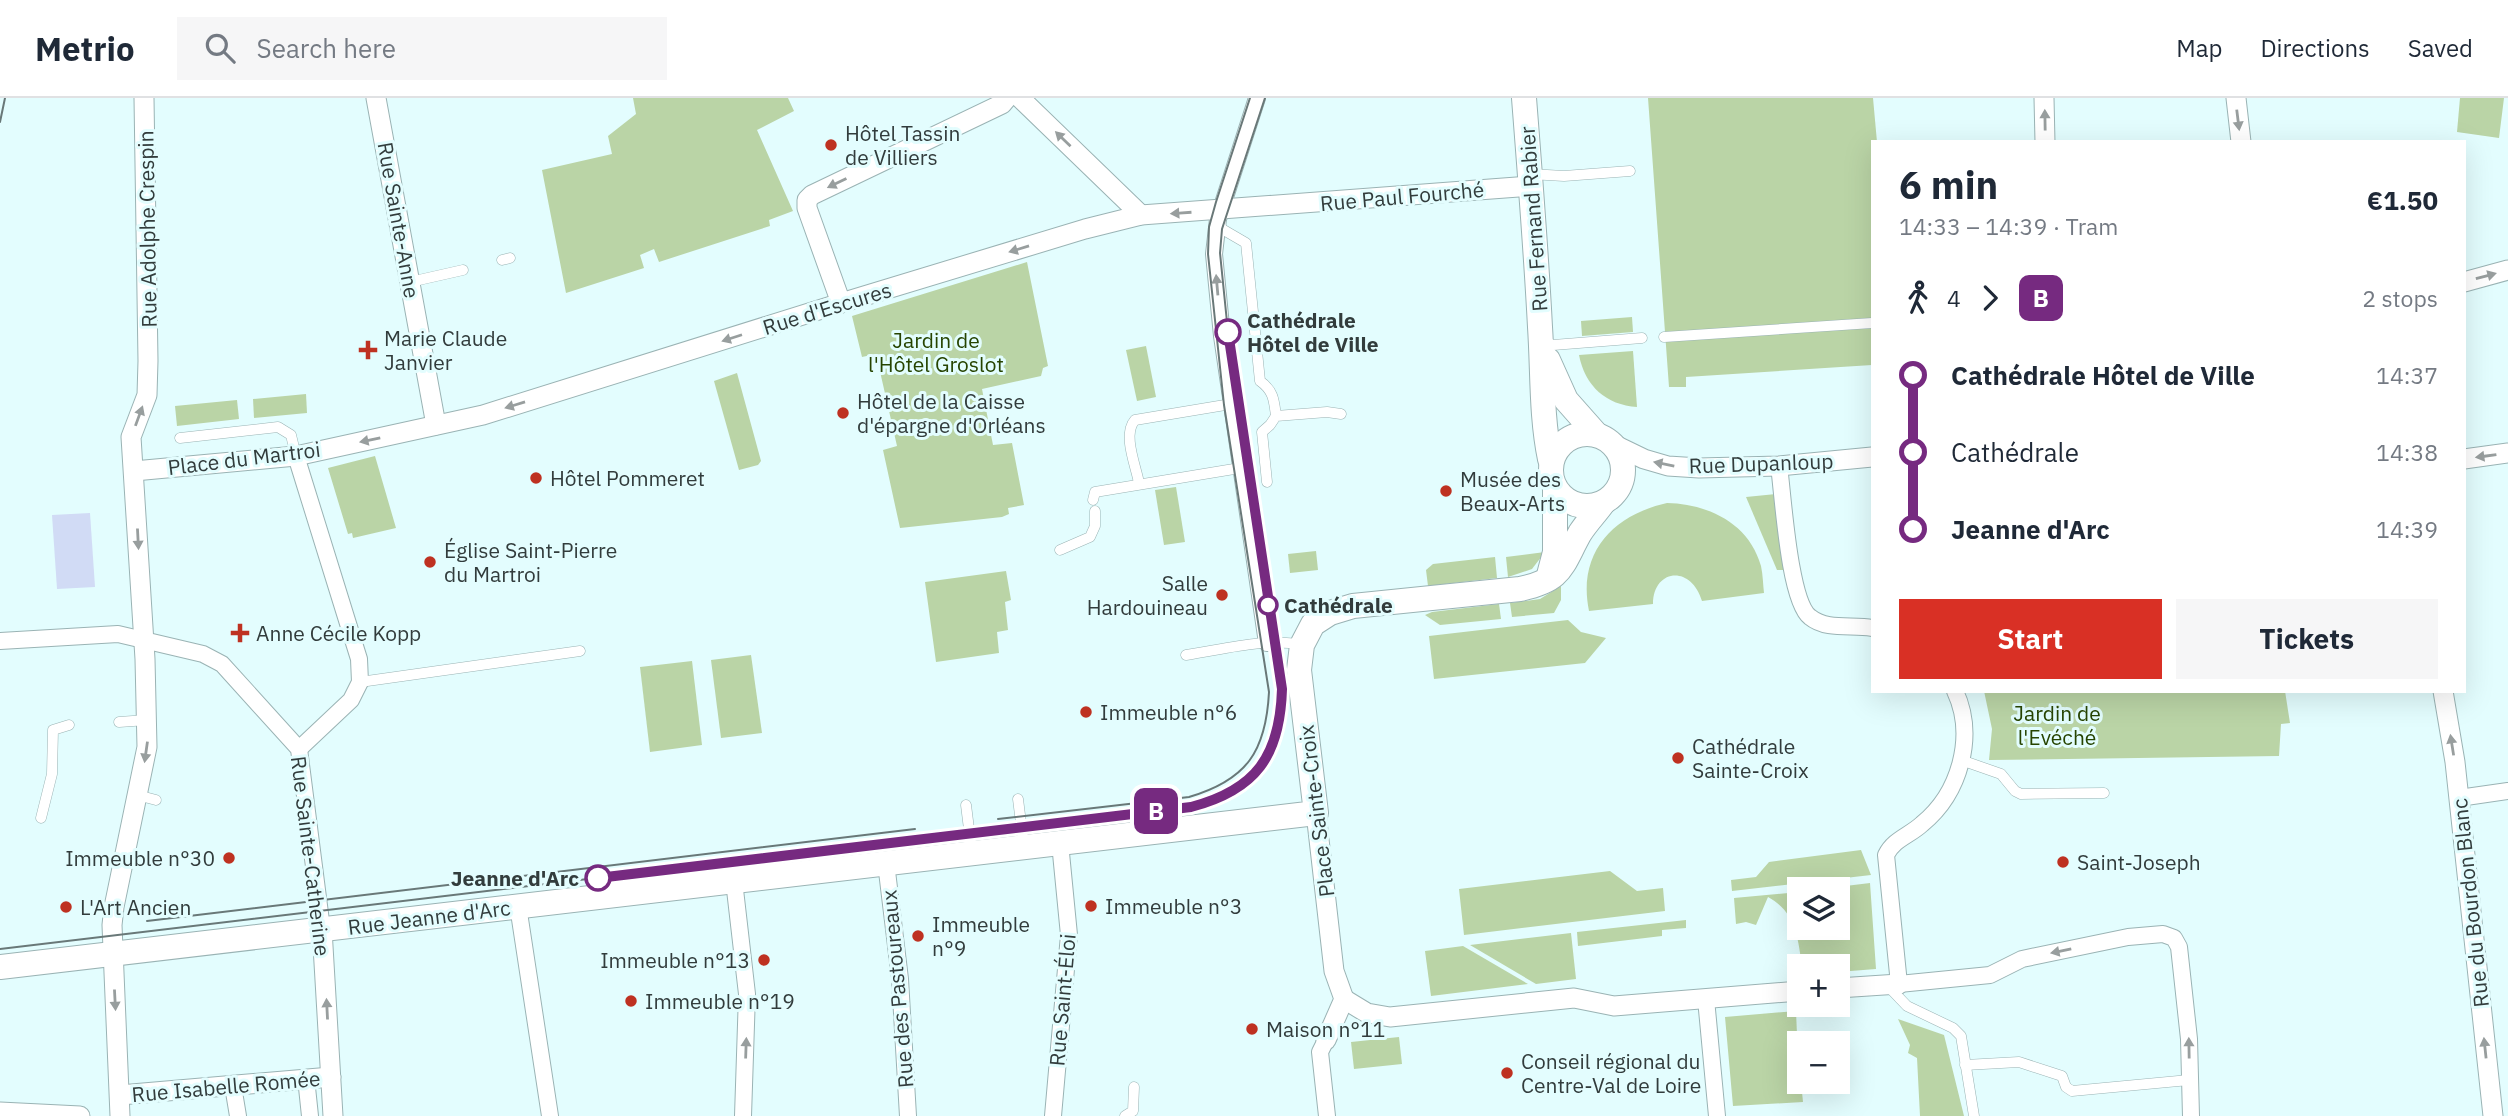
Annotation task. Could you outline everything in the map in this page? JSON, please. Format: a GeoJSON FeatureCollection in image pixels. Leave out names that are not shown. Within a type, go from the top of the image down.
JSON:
{"type":"FeatureCollection","features":[{"type":"Feature","properties":{"kind":"street","name":"Rue Adolphe Crespin"},"geometry":{"type":"LineString","coordinates":[[134,471],[131,437],[147,395],[148,361],[144,98]]}},
{"type":"Feature","properties":{"kind":"street","name":"Rue Sainte-Anne"},"geometry":{"type":"LineString","coordinates":[[376,98],[436,425]]}},
{"type":"Feature","properties":{"kind":"street"},"geometry":{"type":"LineString","coordinates":[[841,303],[807,208],[811,195],[1002,104],[1007,98]]}},
{"type":"Feature","properties":{"kind":"street"},"geometry":{"type":"LineString","coordinates":[[1020,98],[1142,215]]}},
{"type":"Feature","properties":{"kind":"street"},"geometry":{"type":"LineString","coordinates":[[1257,98],[1219,215],[1214,254],[1231,404],[1268,643]]}},
{"type":"Feature","properties":{"kind":"street","name":"Rue Fernand Rabier"},"geometry":{"type":"LineString","coordinates":[[1524,98],[1541,340],[1540,363],[1550,460]]}},
{"type":"Feature","properties":{"kind":"street"},"geometry":{"type":"LineString","coordinates":[[2045,98],[2045,140]]}},
{"type":"Feature","properties":{"kind":"street"},"geometry":{"type":"LineString","coordinates":[[2236,98],[2241,140]]}},
{"type":"Feature","properties":{"kind":"street","name":"Rue Paul Fourché"},"geometry":{"type":"LineString","coordinates":[[1219,215],[1272,206],[1530,180]]}},
{"type":"Feature","properties":{"kind":"street","name":"Rue d'Escures"},"geometry":{"type":"LineString","coordinates":[[436,425],[483,415],[1097,226],[1142,215],[1219,215]]}},
{"type":"Feature","properties":{"kind":"street"},"geometry":{"type":"LineString","coordinates":[[2466,281],[2508,270]]}},
{"type":"Feature","properties":{"kind":"street","name":"Rue Fernand Rabier"},"geometry":{"type":"LineString","coordinates":[[1541,340],[1566,400],[1605,439]]}},
{"type":"Feature","properties":{"kind":"street","name":"Place du Martroi"},"geometry":{"type":"LineString","coordinates":[[134,471],[296,456],[436,425]]}},
{"type":"Feature","properties":{"kind":"street"},"geometry":{"type":"LineString","coordinates":[[1302,645],[1313,624],[1331,613],[1353,606],[1520,589],[1541,585],[1561,570],[1582,530],[1619,487],[1623,476],[1620,453],[1605,439],[1575,435],[1565,440],[1550,460],[1551,480],[1563,497],[1582,506],[1603,503]]}},
{"type":"Feature","properties":{"kind":"street","name":"Rue Dupanloup"},"geometry":{"type":"LineString","coordinates":[[1605,439],[1644,460],[1668,466],[1720,469],[1871,457]]}},
{"type":"Feature","properties":{"kind":"street"},"geometry":{"type":"LineString","coordinates":[[2466,459],[2508,453]]}},
{"type":"Feature","properties":{"kind":"street"},"geometry":{"type":"LineString","coordinates":[[296,456],[359,659],[360,682],[351,700],[299,749]]}},
{"type":"Feature","properties":{"kind":"street"},"geometry":{"type":"LineString","coordinates":[[1779,466],[1792,570],[1803,610],[1821,623],[1871,628]]}},
{"type":"Feature","properties":{"kind":"street"},"geometry":{"type":"LineString","coordinates":[[110,1116],[120,1116],[113,953],[114,907],[147,798],[145,659],[134,471]]}},
{"type":"Feature","properties":{"kind":"street"},"geometry":{"type":"LineString","coordinates":[[1547,579],[1555,552],[1556,489]]}},
{"type":"Feature","properties":{"kind":"street"},"geometry":{"type":"LineString","coordinates":[[0,641],[118,634],[144,639]]}},
{"type":"Feature","properties":{"kind":"street","name":"Rue Sainte-Catherine"},"geometry":{"type":"LineString","coordinates":[[144,639],[203,654],[222,664],[299,749],[322,929],[333,1116]]}},
{"type":"Feature","properties":{"kind":"street","name":"Place Sainte-Croix"},"geometry":{"type":"LineString","coordinates":[[1302,645],[1299,670],[1334,971],[1344,999]]}},
{"type":"Feature","properties":{"kind":"street"},"geometry":{"type":"LineString","coordinates":[[1893,984],[1886,855],[1891,844],[1921,826],[1937,811],[1955,780],[1961,760],[1964,727],[1962,707],[1956,693]]}},
{"type":"Feature","properties":{"kind":"street","name":"Rue du Bourdon Blanc"},"geometry":{"type":"LineString","coordinates":[[2443,693],[2459,798],[2493,1116]]}},
{"type":"Feature","properties":{"kind":"street"},"geometry":{"type":"LineString","coordinates":[[2459,798],[2508,791]]}},
{"type":"Feature","properties":{"kind":"street","name":"Rue Jeanne d'Arc"},"geometry":{"type":"LineString","coordinates":[[0,967],[1316,813]]}},
{"type":"Feature","properties":{"kind":"street","name":"Rue Saint-Éloi"},"geometry":{"type":"LineString","coordinates":[[1053,1116],[1069,935],[1060,843]]}},
{"type":"Feature","properties":{"kind":"street","name":"Rue des Pastoureaux"},"geometry":{"type":"LineString","coordinates":[[886,863],[900,979],[908,1116]]}},
{"type":"Feature","properties":{"kind":"street"},"geometry":{"type":"LineString","coordinates":[[734,881],[747,994],[743,1116]]}},
{"type":"Feature","properties":{"kind":"street"},"geometry":{"type":"LineString","coordinates":[[518,906],[549,1113]]}},
{"type":"Feature","properties":{"kind":"street"},"geometry":{"type":"LineString","coordinates":[[1850,987],[1990,975],[2022,959],[2128,937],[2163,934],[2174,938],[2179,947],[2189,1040],[2191,1116]]}},
{"type":"Feature","properties":{"kind":"street"},"geometry":{"type":"LineString","coordinates":[[1327,1116],[1321,1052],[1344,999],[1367,1013],[1390,1017],[1574,998],[1614,1006],[1787,992]]}},
{"type":"Feature","properties":{"kind":"street"},"geometry":{"type":"LineString","coordinates":[[1706,999],[1717,1116]]}},
{"type":"Feature","properties":{"kind":"street","name":"Rue Isabelle Romée"},"geometry":{"type":"LineString","coordinates":[[120,1095],[331,1077]]}},
{"type":"Feature","properties":{"kind":"street"},"geometry":{"type":"LineString","coordinates":[[306,1078],[310,1116]]}},
{"type":"Feature","properties":{"kind":"street"},"geometry":{"type":"LineString","coordinates":[[233,1086],[238,1116]]}},
{"type":"Feature","properties":{"kind":"street"},"geometry":{"type":"LineString","coordinates":[[0,1112],[80,1116]]}},
{"type":"Feature","properties":{"kind":"lane"},"geometry":{"type":"LineString","coordinates":[[1530,180],[1630,171]]}},
{"type":"Feature","properties":{"kind":"lane"},"geometry":{"type":"LineString","coordinates":[[1219,215],[1222,229],[1246,243],[1261,381],[1269,387],[1274,396],[1276,416],[1262,432],[1267,482]]}},
{"type":"Feature","properties":{"kind":"lane"},"geometry":{"type":"LineString","coordinates":[[411,282],[463,271]]}},
{"type":"Feature","properties":{"kind":"lane"},"geometry":{"type":"LineString","coordinates":[[1664,337],[1871,323]]}},
{"type":"Feature","properties":{"kind":"lane"},"geometry":{"type":"LineString","coordinates":[[1541,340],[1553,345],[1642,338]]}},
{"type":"Feature","properties":{"kind":"lane"},"geometry":{"type":"LineString","coordinates":[[1139,483],[1130,435],[1131,424],[1135,420],[1231,404]]}},
{"type":"Feature","properties":{"kind":"lane"},"geometry":{"type":"LineString","coordinates":[[1276,416],[1327,412],[1341,414]]}},
{"type":"Feature","properties":{"kind":"lane"},"geometry":{"type":"LineString","coordinates":[[180,438],[278,427],[291,435],[296,456]]}},
{"type":"Feature","properties":{"kind":"lane"},"geometry":{"type":"LineString","coordinates":[[1093,500],[1096,492],[1240,468]]}},
{"type":"Feature","properties":{"kind":"lane"},"geometry":{"type":"LineString","coordinates":[[1059,550],[1090,537],[1096,526],[1095,511]]}},
{"type":"Feature","properties":{"kind":"lane"},"geometry":{"type":"LineString","coordinates":[[1186,655],[1268,643],[1287,642],[1302,645]]}},
{"type":"Feature","properties":{"kind":"lane"},"geometry":{"type":"LineString","coordinates":[[360,682],[580,651]]}},
{"type":"Feature","properties":{"kind":"lane"},"geometry":{"type":"LineString","coordinates":[[119,722],[147,720]]}},
{"type":"Feature","properties":{"kind":"lane"},"geometry":{"type":"LineString","coordinates":[[41,818],[52,774],[53,730],[69,725]]}},
{"type":"Feature","properties":{"kind":"lane"},"geometry":{"type":"LineString","coordinates":[[1961,760],[2001,774],[2015,791],[2021,794],[2104,793]]}},
{"type":"Feature","properties":{"kind":"lane"},"geometry":{"type":"LineString","coordinates":[[1018,799],[1024,847]]}},
{"type":"Feature","properties":{"kind":"lane"},"geometry":{"type":"LineString","coordinates":[[967,805],[972,853]]}},
{"type":"Feature","properties":{"kind":"lane"},"geometry":{"type":"LineString","coordinates":[[1893,984],[1907,1006],[1953,1028],[1961,1036],[1974,1116]]}},
{"type":"Feature","properties":{"kind":"lane"},"geometry":{"type":"LineString","coordinates":[[1965,1065],[2019,1062],[2062,1076],[2066,1087],[2072,1091],[2189,1080]]}},
{"type":"Feature","properties":{"kind":"lane"},"geometry":{"type":"LineString","coordinates":[[1125,1116],[1133,1111],[1134,1087]]}},
{"type":"Feature","properties":{"kind":"green space"},"geometry":{"type":"Polygon","coordinates":[[[633,98],[788,98],[794,111],[757,130],[793,211],[769,220],[770,226],[659,262],[654,249],[640,255],[644,268],[566,293],[542,170],[612,154],[608,136],[636,114],[633,98]]]}},
{"type":"Feature","properties":{"kind":"green space"},"geometry":{"type":"Polygon","coordinates":[[[1648,98],[1873,98],[1877,140],[1871,140],[1871,365],[1686,377],[1686,387],[1669,387],[1648,98]]]}},
{"type":"Feature","properties":{"kind":"green space"},"geometry":{"type":"Polygon","coordinates":[[[2460,98],[2504,98],[2499,138],[2457,132],[2460,98]]]}},
{"type":"Feature","properties":{"kind":"green space","name":"Jardin de l'Hôtel Groslot"},"geometry":{"type":"Polygon","coordinates":[[[1027,262],[1048,366],[1043,368],[1041,376],[982,389],[993,445],[1012,443],[1024,505],[1008,508],[1009,514],[1002,517],[900,528],[883,450],[897,446],[876,354],[862,357],[852,316],[1027,262]]]}},
{"type":"Feature","properties":{"kind":"green space"},"geometry":{"type":"Polygon","coordinates":[[[1632,317],[1633,332],[1582,336],[1581,321],[1632,317]]]}},
{"type":"Feature","properties":{"kind":"green space"},"geometry":{"type":"Polygon","coordinates":[[[1146,346],[1156,397],[1137,401],[1126,350],[1146,346]]]}},
{"type":"Feature","properties":{"kind":"green space"},"geometry":{"type":"Polygon","coordinates":[[[1633,351],[1637,407],[1616,402],[1599,392],[1586,376],[1579,355],[1633,351]]]}},
{"type":"Feature","properties":{"kind":"green space"},"geometry":{"type":"Polygon","coordinates":[[[737,373],[761,461],[758,465],[739,470],[714,381],[737,373]]]}},
{"type":"Feature","properties":{"kind":"green space"},"geometry":{"type":"Polygon","coordinates":[[[306,394],[307,413],[254,418],[253,399],[306,394]]]}},
{"type":"Feature","properties":{"kind":"green space"},"geometry":{"type":"Polygon","coordinates":[[[237,400],[239,419],[177,426],[175,406],[237,400]]]}},
{"type":"Feature","properties":{"kind":"green space"},"geometry":{"type":"Polygon","coordinates":[[[375,456],[396,528],[353,538],[352,533],[348,534],[328,468],[375,456]]]}},
{"type":"Feature","properties":{"kind":"green space"},"geometry":{"type":"Polygon","coordinates":[[[1176,487],[1185,542],[1164,545],[1155,490],[1176,487]]]}},
{"type":"Feature","properties":{"kind":"green space"},"geometry":{"type":"Polygon","coordinates":[[[1776,494],[1784,570],[1777,570],[1746,497],[1776,494]]]}},
{"type":"Feature","properties":{"kind":"green space"},"geometry":{"type":"Polygon","coordinates":[[[1667,503],[1712,512],[1737,527],[1755,551],[1761,566],[1764,593],[1702,601],[1690,581],[1682,576],[1673,576],[1659,584],[1653,604],[1589,611],[1589,571],[1603,540],[1615,527],[1630,517],[1667,503]]]}},
{"type":"Feature","properties":{"kind":"green space"},"geometry":{"type":"Polygon","coordinates":[[[1316,551],[1318,570],[1290,573],[1288,554],[1316,551]]]}},
{"type":"Feature","properties":{"kind":"green space"},"geometry":{"type":"Polygon","coordinates":[[[1545,552],[1532,569],[1508,577],[1506,557],[1545,552]]]}},
{"type":"Feature","properties":{"kind":"green space"},"geometry":{"type":"Polygon","coordinates":[[[1495,557],[1497,578],[1428,586],[1426,570],[1433,564],[1495,557]]]}},
{"type":"Feature","properties":{"kind":"green space"},"geometry":{"type":"Polygon","coordinates":[[[1006,571],[1011,600],[1005,602],[1008,630],[997,632],[999,653],[936,662],[925,582],[1006,571]]]}},
{"type":"Feature","properties":{"kind":"green space"},"geometry":{"type":"Polygon","coordinates":[[[1561,586],[1561,600],[1554,613],[1512,617],[1510,603],[1540,599],[1561,586]]]}},
{"type":"Feature","properties":{"kind":"green space"},"geometry":{"type":"Polygon","coordinates":[[[1499,604],[1501,619],[1440,625],[1425,615],[1432,612],[1499,604]]]}},
{"type":"Feature","properties":{"kind":"green space"},"geometry":{"type":"Polygon","coordinates":[[[1568,620],[1581,632],[1606,638],[1585,663],[1434,679],[1429,636],[1568,620]]]}},
{"type":"Feature","properties":{"kind":"green space"},"geometry":{"type":"Polygon","coordinates":[[[751,655],[762,733],[721,738],[711,660],[751,655]]]}},
{"type":"Feature","properties":{"kind":"green space"},"geometry":{"type":"Polygon","coordinates":[[[692,661],[702,745],[650,752],[640,667],[692,661]]]}},
{"type":"Feature","properties":{"kind":"green space","name":"Jardin de l'Evéché"},"geometry":{"type":"Polygon","coordinates":[[[1984,693],[2285,693],[2290,723],[2281,724],[2279,756],[1989,760],[1992,729],[1984,693]]]}},
{"type":"Feature","properties":{"kind":"green space"},"geometry":{"type":"Polygon","coordinates":[[[1861,850],[1871,875],[1787,877],[1787,885],[1732,891],[1731,880],[1756,877],[1769,862],[1861,850]]]}},
{"type":"Feature","properties":{"kind":"green space"},"geometry":{"type":"Polygon","coordinates":[[[1610,871],[1637,891],[1663,888],[1665,911],[1464,935],[1459,889],[1610,871]]]}},
{"type":"Feature","properties":{"kind":"green space"},"geometry":{"type":"Polygon","coordinates":[[[1870,883],[1876,969],[1850,971],[1850,954],[1800,954],[1798,940],[1850,940],[1850,885],[1870,883]]]}},
{"type":"Feature","properties":{"kind":"green space"},"geometry":{"type":"Polygon","coordinates":[[[1787,893],[1787,913],[1768,897],[1756,925],[1746,922],[1736,924],[1734,898],[1787,893]]]}},
{"type":"Feature","properties":{"kind":"green space"},"geometry":{"type":"Polygon","coordinates":[[[1686,920],[1686,928],[1662,930],[1662,936],[1578,946],[1577,932],[1686,920]]]}},
{"type":"Feature","properties":{"kind":"green space"},"geometry":{"type":"Polygon","coordinates":[[[1571,933],[1576,979],[1536,984],[1470,945],[1571,933]]]}},
{"type":"Feature","properties":{"kind":"green space"},"geometry":{"type":"Polygon","coordinates":[[[1463,946],[1528,984],[1431,996],[1425,951],[1463,946]]]}},
{"type":"Feature","properties":{"kind":"green space"},"geometry":{"type":"Polygon","coordinates":[[[1787,1012],[1787,1017],[1796,1017],[1797,1031],[1787,1031],[1787,1094],[1802,1094],[1803,1102],[1733,1106],[1725,1017],[1787,1012]]]}},
{"type":"Feature","properties":{"kind":"green space"},"geometry":{"type":"Polygon","coordinates":[[[1898,1019],[1944,1035],[1964,1116],[1920,1116],[1917,1058],[1908,1053],[1910,1045],[1898,1019]]]}},
{"type":"Feature","properties":{"kind":"green space"},"geometry":{"type":"Polygon","coordinates":[[[1399,1037],[1402,1064],[1354,1069],[1351,1042],[1399,1037]]]}},
{"type":"Feature","properties":{"kind":"water"},"geometry":{"type":"Polygon","coordinates":[[[90,513],[95,587],[57,589],[52,515],[90,513]]]}},
{"type":"Feature","properties":{"kind":"tram line"},"geometry":{"type":"LineString","coordinates":[[0,122],[5,98]]}},
{"type":"Feature","properties":{"kind":"tram line"},"geometry":{"type":"LineString","coordinates":[[998,819],[1189,797],[1226,782],[1250,760],[1258,747],[1267,713],[1269,692],[1224,405],[1208,254],[1209,227],[1250,98]]}},
{"type":"Feature","properties":{"kind":"tram line"},"geometry":{"type":"LineString","coordinates":[[0,949],[1191,807],[1217,801],[1240,788],[1259,769],[1273,745],[1281,719],[1282,689],[1256,529],[1228,332],[1220,253],[1222,229],[1265,98]]}},
{"type":"Feature","properties":{"kind":"tram line","name":"B"},"geometry":{"type":"LineString","coordinates":[[598,878],[1191,807],[1217,800],[1240,788],[1259,769],[1273,745],[1281,719],[1282,689],[1228,332]]}},
{"type":"Feature","properties":{"kind":"tram line"},"geometry":{"type":"LineString","coordinates":[[147,921],[915,829]]}},
{"type":"Feature","properties":{"kind":"place","name":"Hôtel Tassin de Villiers"},"geometry":{"type":"Point","coordinates":[831,145]}},
{"type":"Feature","properties":{"kind":"place","name":"Cathédrale Hôtel de Ville"},"geometry":{"type":"Point","coordinates":[1228,332]}},
{"type":"Feature","properties":{"kind":"place","name":"Marie Claude Janvier"},"geometry":{"type":"Point","coordinates":[368,350]}},
{"type":"Feature","properties":{"kind":"place","name":"Hôtel de la Caisse d'épargne d'Orléans"},"geometry":{"type":"Point","coordinates":[843,413]}},
{"type":"Feature","properties":{"kind":"place","name":"Hôtel Pommeret"},"geometry":{"type":"Point","coordinates":[536,478]}},
{"type":"Feature","properties":{"kind":"place","name":"Musée des Beaux-Arts"},"geometry":{"type":"Point","coordinates":[1446,491]}},
{"type":"Feature","properties":{"kind":"place","name":"Église Saint-Pierre du Martroi"},"geometry":{"type":"Point","coordinates":[430,562]}},
{"type":"Feature","properties":{"kind":"place","name":"Salle Hardouineau"},"geometry":{"type":"Point","coordinates":[1222,595]}},
{"type":"Feature","properties":{"kind":"place","name":"Cathédrale"},"geometry":{"type":"Point","coordinates":[1268,605]}},
{"type":"Feature","properties":{"kind":"place","name":"Anne Cécile Kopp"},"geometry":{"type":"Point","coordinates":[240,633]}},
{"type":"Feature","properties":{"kind":"place","name":"Immeuble n°6"},"geometry":{"type":"Point","coordinates":[1086,712]}},
{"type":"Feature","properties":{"kind":"place","name":"Cathédrale Sainte-Croix"},"geometry":{"type":"Point","coordinates":[1678,758]}},
{"type":"Feature","properties":{"kind":"place","name":"Immeuble n°30"},"geometry":{"type":"Point","coordinates":[229,858]}},
{"type":"Feature","properties":{"kind":"place","name":"Saint-Joseph"},"geometry":{"type":"Point","coordinates":[2063,862]}},
{"type":"Feature","properties":{"kind":"place","name":"Jeanne d'Arc"},"geometry":{"type":"Point","coordinates":[598,878]}},
{"type":"Feature","properties":{"kind":"place","name":"Immeuble n°3"},"geometry":{"type":"Point","coordinates":[1091,906]}},
{"type":"Feature","properties":{"kind":"place","name":"L'Art Ancien"},"geometry":{"type":"Point","coordinates":[66,907]}},
{"type":"Feature","properties":{"kind":"place","name":"Immeuble n°9"},"geometry":{"type":"Point","coordinates":[918,936]}},
{"type":"Feature","properties":{"kind":"place","name":"Immeuble n°13"},"geometry":{"type":"Point","coordinates":[764,960]}},
{"type":"Feature","properties":{"kind":"place","name":"Immeuble n°19"},"geometry":{"type":"Point","coordinates":[631,1001]}},
{"type":"Feature","properties":{"kind":"place","name":"Maison n°11"},"geometry":{"type":"Point","coordinates":[1252,1029]}},
{"type":"Feature","properties":{"kind":"place","name":"Conseil régional du Centre-Val de Loire"},"geometry":{"type":"Point","coordinates":[1507,1073]}}]}
